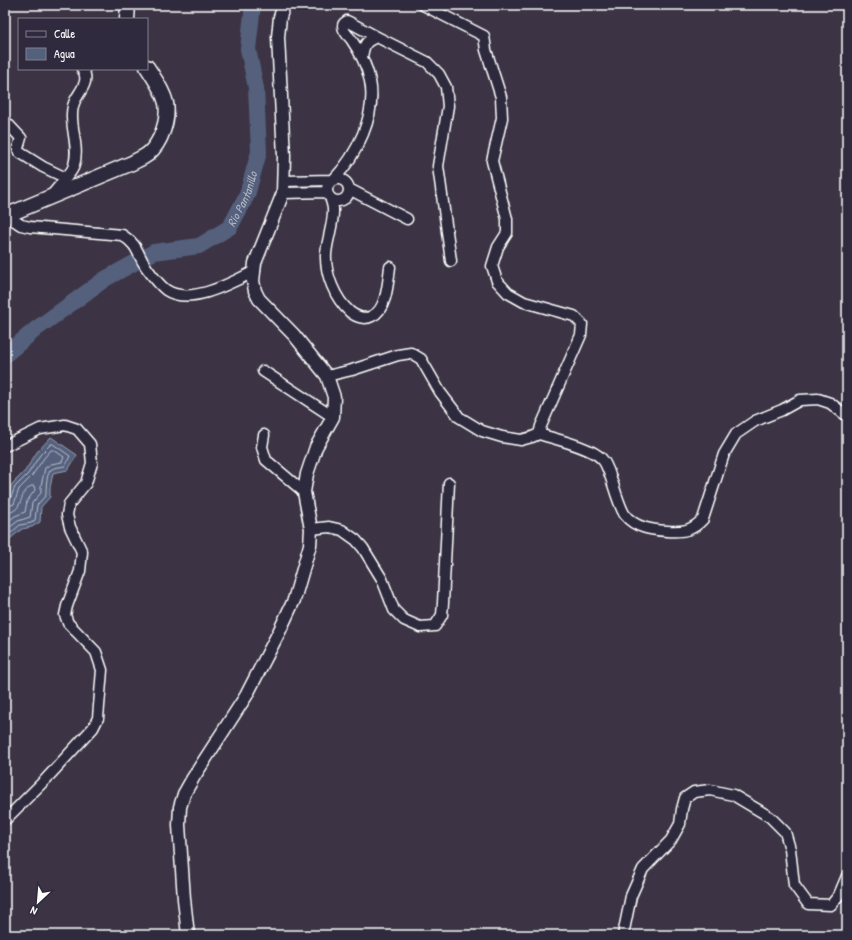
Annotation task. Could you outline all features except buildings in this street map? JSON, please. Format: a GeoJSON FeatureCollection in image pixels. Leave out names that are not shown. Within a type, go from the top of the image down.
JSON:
{"type":"FeatureCollection","features":[{"type":"Feature","properties":{"kind":"main road"},"geometry":{"type":"LineString","coordinates":[[127,18],[128,5]]}},
{"type":"Feature","properties":{"kind":"main road"},"geometry":{"type":"LineString","coordinates":[[6,216],[132,163],[148,154],[158,143],[166,117],[166,103],[158,85],[148,69]]}},
{"type":"Feature","properties":{"kind":"street"},"geometry":{"type":"LineString","coordinates":[[188,935],[179,825],[180,807],[184,794],[193,778],[246,696],[294,600],[310,545],[311,529],[304,492],[307,474],[316,447],[333,417],[334,397],[327,376],[294,335],[259,299],[255,291],[253,272],[255,263],[283,187],[284,156],[278,37],[280,17],[284,5]]}},
{"type":"Feature","properties":{"kind":"street"},"geometry":{"type":"LineString","coordinates":[[423,5],[484,36],[486,50],[501,97],[502,118],[492,161],[507,219],[507,233],[498,247],[492,266],[497,281],[508,293],[524,302],[574,316],[582,324],[581,335],[540,426],[539,434]]}},
{"type":"Feature","properties":{"kind":"street"},"geometry":{"type":"LineString","coordinates":[[390,267],[385,296],[379,312],[372,317],[362,318],[352,313],[345,307],[335,295],[329,278],[326,256],[333,209],[328,195],[328,185],[344,169],[360,140],[370,113],[372,92],[362,57],[343,27],[344,23],[347,21],[427,62],[439,74],[446,87],[448,106],[438,166],[451,261]]}},
{"type":"Feature","properties":{"kind":"street"},"geometry":{"type":"LineString","coordinates":[[362,57],[365,42],[377,37]]}},
{"type":"Feature","properties":{"kind":"street"},"geometry":{"type":"LineString","coordinates":[[50,197],[74,167],[76,148],[71,114],[76,99],[85,83],[83,70]]}},
{"type":"Feature","properties":{"kind":"street"},"geometry":{"type":"LineString","coordinates":[[5,121],[21,138],[18,148],[19,152],[43,167],[66,178]]}},
{"type":"Feature","properties":{"kind":"street"},"geometry":{"type":"LineString","coordinates":[[344,169],[349,192]]}},
{"type":"Feature","properties":{"kind":"street"},"geometry":{"type":"LineString","coordinates":[[283,187],[342,180],[349,192],[407,219]]}},
{"type":"Feature","properties":{"kind":"street"},"geometry":{"type":"LineString","coordinates":[[283,187],[328,195],[335,200],[349,192]]}},
{"type":"Feature","properties":{"kind":"street"},"geometry":{"type":"LineString","coordinates":[[333,209],[349,192]]}},
{"type":"Feature","properties":{"kind":"street"},"geometry":{"type":"LineString","coordinates":[[6,216],[21,225],[30,227],[122,235],[132,241],[143,262],[153,276],[167,290],[183,296],[201,294],[229,284],[253,272]]}},
{"type":"Feature","properties":{"kind":"street"},"geometry":{"type":"LineString","coordinates":[[327,376],[352,370],[398,355],[411,353],[421,359],[440,392],[459,417],[482,431],[502,437],[521,440],[532,438],[539,434],[594,452],[603,459],[625,515],[636,525],[654,531],[691,530],[698,525],[703,519],[724,454],[736,434],[755,421],[782,410],[800,400],[818,399],[830,403],[847,416]]}},
{"type":"Feature","properties":{"kind":"street"},"geometry":{"type":"LineString","coordinates":[[263,371],[333,417]]}},
{"type":"Feature","properties":{"kind":"street"},"geometry":{"type":"LineString","coordinates":[[5,446],[40,429],[65,425],[77,429],[90,444],[92,462],[86,483],[69,504],[67,515],[70,527],[82,552],[80,571],[65,615],[68,623],[96,652],[102,670],[98,718],[93,728],[46,779],[5,820]]}},
{"type":"Feature","properties":{"kind":"street"},"geometry":{"type":"LineString","coordinates":[[264,435],[262,447],[266,460],[304,492]]}},
{"type":"Feature","properties":{"kind":"street"},"geometry":{"type":"LineString","coordinates":[[311,529],[329,527],[342,530],[356,540],[363,548],[382,578],[394,610],[404,620],[420,627],[435,626],[442,615],[449,483]]}},
{"type":"Feature","properties":{"kind":"street"},"geometry":{"type":"LineString","coordinates":[[623,935],[631,896],[643,868],[672,840],[680,824],[685,798],[694,792],[710,790],[733,795],[770,817],[785,832],[790,849],[794,885],[808,904],[831,905],[839,895],[847,876]]}},
{"type":"Feature","properties":{"kind":"water"},"geometry":{"type":"Polygon","coordinates":[[[51,437],[77,455],[68,470],[53,473],[50,497],[41,507],[40,522],[32,527],[22,529],[5,543],[5,500],[8,496],[11,485],[25,471],[37,452],[51,437]]]}},
{"type":"Feature","properties":{"kind":"waterway","name":"Río Pantanillo"},"geometry":{"type":"LineString","coordinates":[[5,355],[36,329],[105,279],[154,252],[199,246],[230,227],[247,195],[259,152],[256,88],[248,49],[253,5]]}}]}
